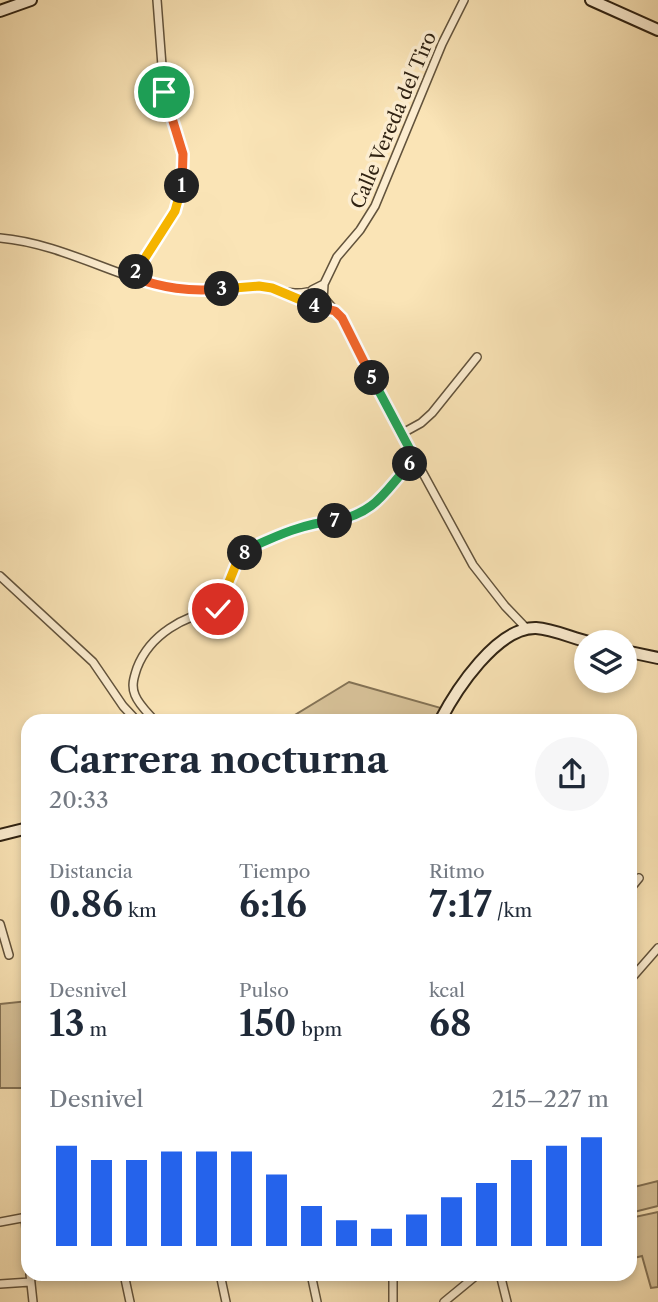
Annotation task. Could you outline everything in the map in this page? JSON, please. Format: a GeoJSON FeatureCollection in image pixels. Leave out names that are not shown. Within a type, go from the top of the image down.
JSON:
{"type":"FeatureCollection","features":[{"type":"Feature","properties":{"kind":"street"},"geometry":{"type":"LineString","coordinates":[[0,11],[31,0]]}},
{"type":"Feature","properties":{"kind":"street"},"geometry":{"type":"LineString","coordinates":[[132,277],[175,211],[183,182],[183,154],[164,92],[157,0]]}},
{"type":"Feature","properties":{"kind":"street","name":"Calle Vereda del Tiro"},"geometry":{"type":"LineString","coordinates":[[319,306],[324,297],[324,284],[337,257],[360,230],[375,206],[442,44],[464,0]]}},
{"type":"Feature","properties":{"kind":"street"},"geometry":{"type":"LineString","coordinates":[[591,0],[658,30]]}},
{"type":"Feature","properties":{"kind":"street"},"geometry":{"type":"LineString","coordinates":[[0,238],[48,247],[160,287],[183,290],[259,286],[298,294],[310,291],[324,297],[347,326],[401,434],[473,565],[522,630]]}},
{"type":"Feature","properties":{"kind":"street"},"geometry":{"type":"LineString","coordinates":[[307,302],[305,295],[324,284]]}},
{"type":"Feature","properties":{"kind":"street"},"geometry":{"type":"LineString","coordinates":[[284,292],[335,311]]}},
{"type":"Feature","properties":{"kind":"street"},"geometry":{"type":"LineString","coordinates":[[401,434],[421,424],[432,413],[477,357]]}},
{"type":"Feature","properties":{"kind":"street"},"geometry":{"type":"LineString","coordinates":[[150,714],[135,695],[133,685],[142,657],[156,639],[177,624],[218,609],[237,562],[250,548],[317,522],[336,521],[358,515],[379,500],[415,459]]}},
{"type":"Feature","properties":{"kind":"street"},"geometry":{"type":"LineString","coordinates":[[0,576],[93,662],[130,714]]}},
{"type":"Feature","properties":{"kind":"street"},"geometry":{"type":"LineString","coordinates":[[444,714],[470,674],[499,644],[522,630],[542,629],[574,638]]}},
{"type":"Feature","properties":{"kind":"street"},"geometry":{"type":"LineString","coordinates":[[637,654],[658,658]]}},
{"type":"Feature","properties":{"kind":"street"},"geometry":{"type":"LineString","coordinates":[[0,835],[21,830]]}},
{"type":"Feature","properties":{"kind":"street"},"geometry":{"type":"LineString","coordinates":[[0,924],[9,955]]}},
{"type":"Feature","properties":{"kind":"street"},"geometry":{"type":"LineString","coordinates":[[637,972],[658,947]]}},
{"type":"Feature","properties":{"kind":"street"},"geometry":{"type":"LineString","coordinates":[[0,1222],[21,1218]]}},
{"type":"Feature","properties":{"kind":"street"},"geometry":{"type":"LineString","coordinates":[[0,1284],[21,1280]]}},
{"type":"Feature","properties":{"kind":"street"},"geometry":{"type":"LineString","coordinates":[[30,1281],[33,1302]]}},
{"type":"Feature","properties":{"kind":"street"},"geometry":{"type":"LineString","coordinates":[[126,1281],[130,1302]]}},
{"type":"Feature","properties":{"kind":"street"},"geometry":{"type":"LineString","coordinates":[[222,1281],[226,1302]]}},
{"type":"Feature","properties":{"kind":"street"},"geometry":{"type":"LineString","coordinates":[[312,1281],[317,1302]]}},
{"type":"Feature","properties":{"kind":"street"},"geometry":{"type":"LineString","coordinates":[[393,1281],[393,1302]]}},
{"type":"Feature","properties":{"kind":"street"},"geometry":{"type":"LineString","coordinates":[[444,1302],[470,1281]]}},
{"type":"Feature","properties":{"kind":"street"},"geometry":{"type":"LineString","coordinates":[[502,1281],[507,1302]]}},
{"type":"Feature","properties":{"kind":"shaded area"},"geometry":{"type":"Polygon","coordinates":[[[349,682],[441,708],[438,714],[296,714],[349,682]]]}},
{"type":"Feature","properties":{"kind":"shaded area"},"geometry":{"type":"Polygon","coordinates":[[[21,1002],[21,1088],[0,1088],[0,1004],[21,1002]]]}},
{"type":"Feature","properties":{"kind":"shaded area"},"geometry":{"type":"Polygon","coordinates":[[[658,1181],[658,1206],[637,1211],[637,1186],[658,1181]]]}},
{"type":"Feature","properties":{"kind":"shaded area"},"geometry":{"type":"Polygon","coordinates":[[[658,1212],[658,1287],[651,1288],[642,1256],[637,1257],[637,1216],[658,1212]]]}},
{"type":"Feature","properties":{"kind":"route"},"geometry":{"type":"LineString","coordinates":[[164,92],[183,154],[183,182],[175,211],[132,277],[160,287],[183,290],[259,286],[272,288],[314,306],[335,311],[347,326],[415,459],[379,500],[358,515],[336,521],[317,522],[250,548],[237,562],[218,609]]}}]}
